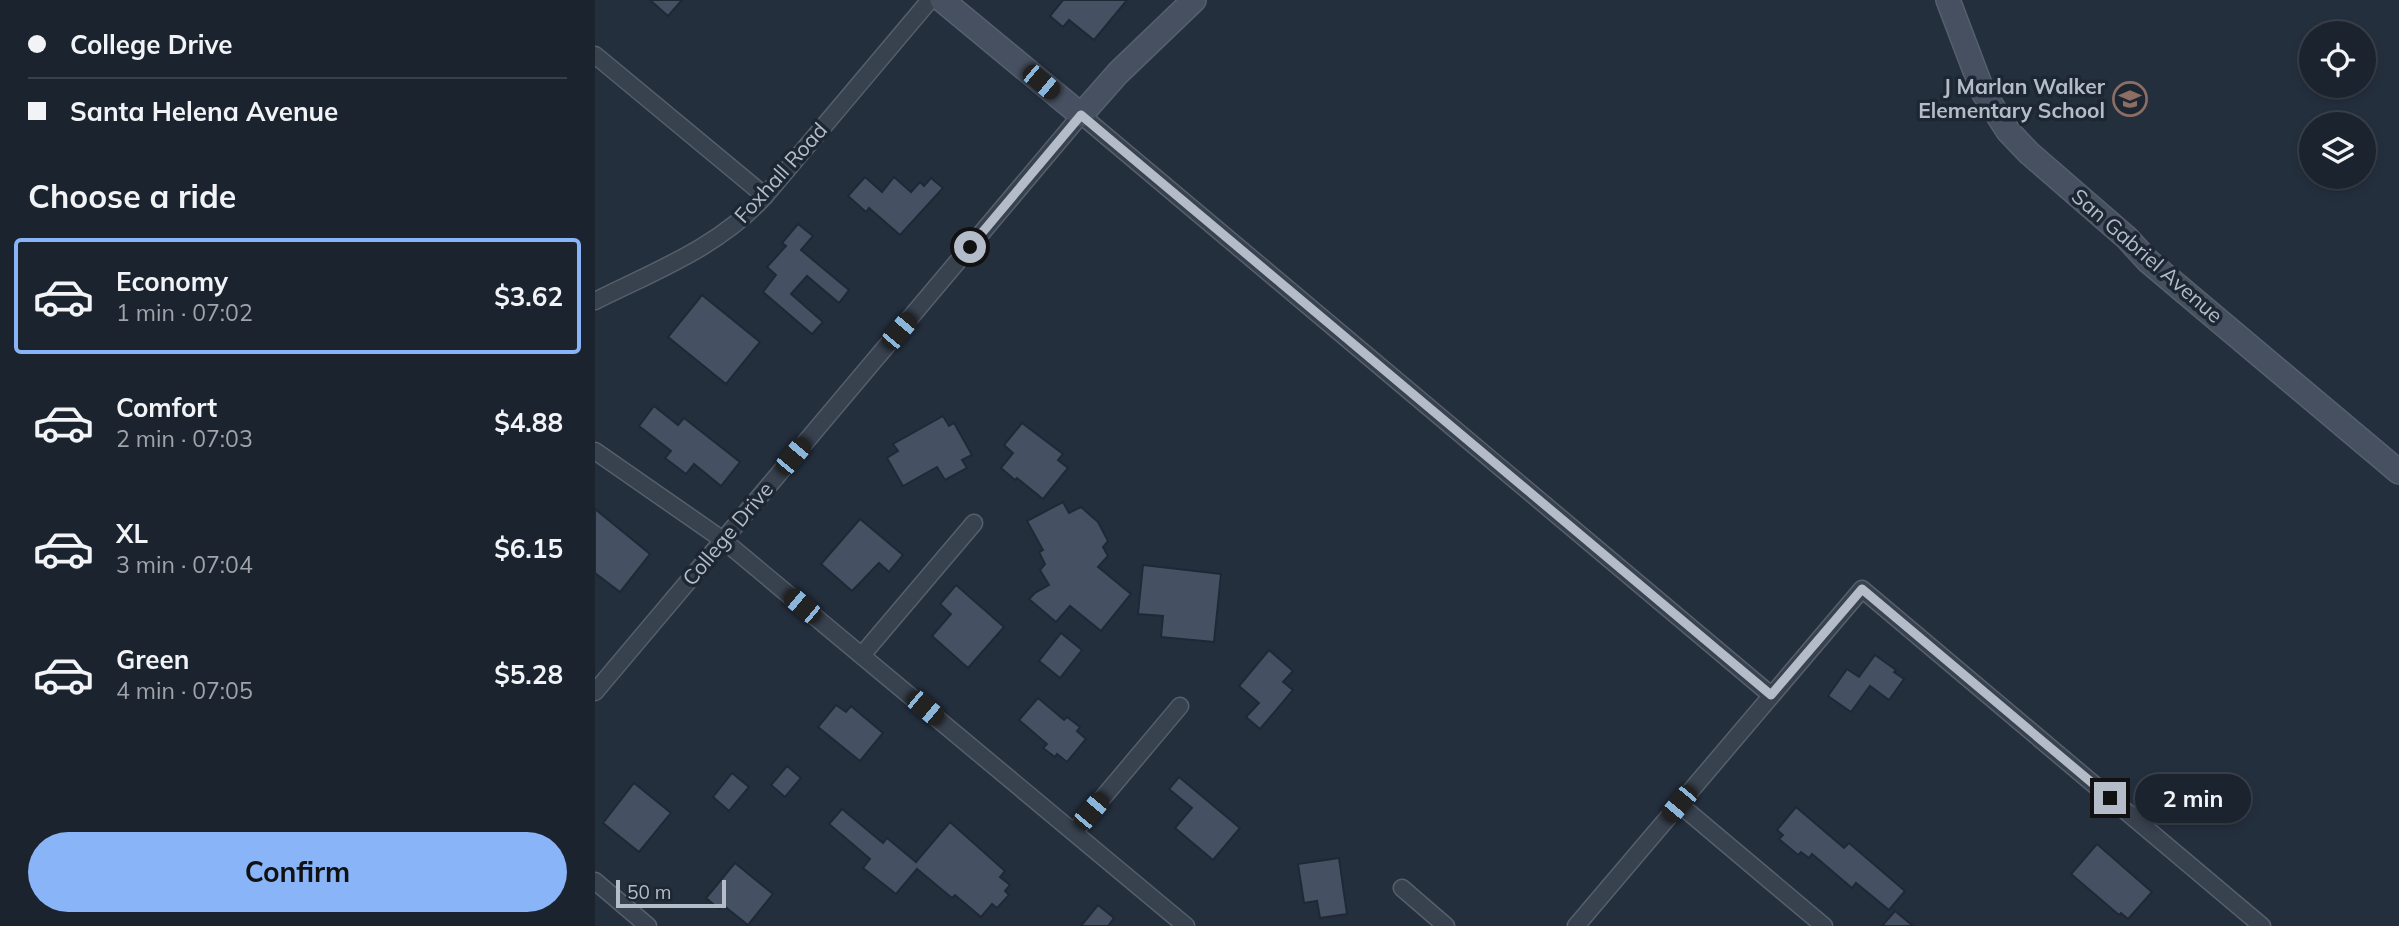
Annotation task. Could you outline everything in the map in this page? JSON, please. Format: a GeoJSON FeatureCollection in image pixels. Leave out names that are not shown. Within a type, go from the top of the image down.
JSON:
{"type":"FeatureCollection","features":[{"type":"Feature","properties":{"kind":"street","name":"Foxhall Road"},"geometry":{"type":"LineString","coordinates":[[595,301],[706,245],[741,221],[930,0]]}},
{"type":"Feature","properties":{"kind":"street"},"geometry":{"type":"LineString","coordinates":[[942,0],[1771,695]]}},
{"type":"Feature","properties":{"kind":"street","name":"College Drive"},"geometry":{"type":"LineString","coordinates":[[595,692],[1081,115],[1118,73],[1194,0]]}},
{"type":"Feature","properties":{"kind":"street","name":"San Gabriel Avenue"},"geometry":{"type":"LineString","coordinates":[[1948,0],[1983,92],[2008,131],[2029,153],[2127,238],[2148,261],[2399,472]]}},
{"type":"Feature","properties":{"kind":"street"},"geometry":{"type":"LineString","coordinates":[[595,55],[765,196]]}},
{"type":"Feature","properties":{"kind":"street"},"geometry":{"type":"LineString","coordinates":[[595,451],[723,540],[1186,926]]}},
{"type":"Feature","properties":{"kind":"street"},"geometry":{"type":"LineString","coordinates":[[862,655],[974,523]]}},
{"type":"Feature","properties":{"kind":"street"},"geometry":{"type":"LineString","coordinates":[[1576,926],[1862,589],[2262,926]]}},
{"type":"Feature","properties":{"kind":"street"},"geometry":{"type":"LineString","coordinates":[[1074,832],[1180,706]]}},
{"type":"Feature","properties":{"kind":"street"},"geometry":{"type":"LineString","coordinates":[[1679,804],[1824,926]]}},
{"type":"Feature","properties":{"kind":"street"},"geometry":{"type":"LineString","coordinates":[[595,881],[649,926]]}},
{"type":"Feature","properties":{"kind":"street"},"geometry":{"type":"LineString","coordinates":[[1402,888],[1447,926]]}},
{"type":"Feature","properties":{"kind":"building"},"geometry":{"type":"Polygon","coordinates":[[[650,0],[682,0],[668,16],[650,0]]]}},
{"type":"Feature","properties":{"kind":"building"},"geometry":{"type":"Polygon","coordinates":[[[1063,0],[1127,0],[1094,40],[1069,20],[1063,27],[1050,16],[1063,0]]]}},
{"type":"Feature","properties":{"kind":"building"},"geometry":{"type":"Polygon","coordinates":[[[865,177],[882,192],[894,177],[911,192],[920,182],[924,186],[931,178],[943,188],[900,235],[869,208],[866,212],[848,196],[865,177]]]}},
{"type":"Feature","properties":{"kind":"building"},"geometry":{"type":"Polygon","coordinates":[[[798,224],[813,236],[801,250],[849,290],[839,303],[807,276],[791,294],[823,322],[812,334],[763,292],[776,275],[767,267],[786,246],[782,243],[798,224]]]}},
{"type":"Feature","properties":{"kind":"building"},"geometry":{"type":"Polygon","coordinates":[[[702,295],[760,342],[726,384],[668,337],[702,295]]]}},
{"type":"Feature","properties":{"kind":"building"},"geometry":{"type":"Polygon","coordinates":[[[654,406],[678,425],[684,418],[740,462],[721,486],[694,464],[686,474],[665,458],[671,451],[639,426],[654,406]]]}},
{"type":"Feature","properties":{"kind":"building"},"geometry":{"type":"Polygon","coordinates":[[[943,416],[949,426],[954,423],[972,455],[962,460],[967,468],[945,480],[937,467],[903,486],[887,458],[898,451],[893,444],[943,416]]]}},
{"type":"Feature","properties":{"kind":"building"},"geometry":{"type":"Polygon","coordinates":[[[1022,423],[1063,454],[1058,460],[1068,468],[1043,499],[1001,468],[1013,453],[1004,445],[1022,423]]]}},
{"type":"Feature","properties":{"kind":"building"},"geometry":{"type":"Polygon","coordinates":[[[1063,502],[1069,513],[1081,507],[1098,522],[1108,541],[1103,547],[1108,556],[1098,567],[1131,594],[1101,631],[1070,606],[1056,622],[1029,599],[1049,585],[1040,570],[1045,564],[1039,552],[1043,550],[1027,521],[1063,502]]]}},
{"type":"Feature","properties":{"kind":"building"},"geometry":{"type":"Polygon","coordinates":[[[595,509],[650,554],[620,592],[595,573],[595,509]]]}},
{"type":"Feature","properties":{"kind":"building"},"geometry":{"type":"Polygon","coordinates":[[[860,519],[903,555],[889,572],[879,563],[852,591],[821,564],[860,519]]]}},
{"type":"Feature","properties":{"kind":"building"},"geometry":{"type":"Polygon","coordinates":[[[1143,565],[1221,574],[1214,642],[1161,637],[1163,616],[1138,614],[1143,565]]]}},
{"type":"Feature","properties":{"kind":"building"},"geometry":{"type":"Polygon","coordinates":[[[956,585],[1004,627],[968,668],[932,636],[951,614],[940,604],[956,585]]]}},
{"type":"Feature","properties":{"kind":"building"},"geometry":{"type":"Polygon","coordinates":[[[1061,633],[1082,650],[1060,678],[1039,661],[1061,633]]]}},
{"type":"Feature","properties":{"kind":"building"},"geometry":{"type":"Polygon","coordinates":[[[1269,650],[1293,671],[1283,682],[1293,690],[1260,729],[1246,717],[1259,703],[1239,686],[1269,650]]]}},
{"type":"Feature","properties":{"kind":"building"},"geometry":{"type":"Polygon","coordinates":[[[1875,655],[1904,679],[1889,700],[1870,686],[1851,712],[1828,696],[1847,669],[1859,677],[1875,655]]]}},
{"type":"Feature","properties":{"kind":"building"},"geometry":{"type":"Polygon","coordinates":[[[1038,698],[1064,720],[1067,717],[1080,727],[1077,731],[1086,739],[1067,762],[1043,748],[1047,744],[1019,720],[1038,698]]]}},
{"type":"Feature","properties":{"kind":"building"},"geometry":{"type":"Polygon","coordinates":[[[836,705],[846,712],[851,706],[883,733],[860,761],[818,727],[836,705]]]}},
{"type":"Feature","properties":{"kind":"building"},"geometry":{"type":"Polygon","coordinates":[[[787,766],[801,778],[785,797],[771,785],[787,766]]]}},
{"type":"Feature","properties":{"kind":"building"},"geometry":{"type":"Polygon","coordinates":[[[732,773],[749,787],[729,811],[713,797],[732,773]]]}},
{"type":"Feature","properties":{"kind":"building"},"geometry":{"type":"Polygon","coordinates":[[[1179,777],[1240,828],[1213,860],[1175,828],[1192,808],[1169,789],[1179,777]]]}},
{"type":"Feature","properties":{"kind":"building"},"geometry":{"type":"Polygon","coordinates":[[[634,783],[671,813],[639,852],[603,823],[634,783]]]}},
{"type":"Feature","properties":{"kind":"building"},"geometry":{"type":"Polygon","coordinates":[[[1796,807],[1844,848],[1849,843],[1905,891],[1889,910],[1856,883],[1852,888],[1812,854],[1809,858],[1801,852],[1798,855],[1779,839],[1783,835],[1777,830],[1796,807]]]}},
{"type":"Feature","properties":{"kind":"building"},"geometry":{"type":"Polygon","coordinates":[[[842,809],[883,843],[887,838],[916,862],[950,822],[1005,871],[1000,877],[1010,885],[1005,891],[1009,895],[997,908],[992,904],[981,917],[955,895],[952,898],[917,869],[896,894],[863,868],[870,859],[829,824],[842,809]]]}},
{"type":"Feature","properties":{"kind":"building"},"geometry":{"type":"Polygon","coordinates":[[[2097,844],[2152,892],[2128,919],[2121,913],[2119,915],[2071,874],[2097,844]]]}},
{"type":"Feature","properties":{"kind":"building"},"geometry":{"type":"Polygon","coordinates":[[[1339,858],[1347,914],[1320,918],[1317,901],[1304,903],[1298,864],[1339,858]]]}},
{"type":"Feature","properties":{"kind":"building"},"geometry":{"type":"Polygon","coordinates":[[[735,863],[773,894],[748,925],[723,905],[719,909],[706,898],[735,863]]]}},
{"type":"Feature","properties":{"kind":"building"},"geometry":{"type":"Polygon","coordinates":[[[1098,905],[1114,918],[1108,926],[1081,926],[1098,905]]]}},
{"type":"Feature","properties":{"kind":"building"},"geometry":{"type":"Polygon","coordinates":[[[1895,911],[1913,926],[1882,926],[1895,911]]]}},
{"type":"Feature","properties":{"kind":"place","name":"J Marlan Walker Elementary School"},"geometry":{"type":"Point","coordinates":[2130,99]}},
{"type":"Feature","properties":{"kind":"route"},"geometry":{"type":"LineString","coordinates":[[970,247],[1081,115],[1771,695],[1862,589],[2110,798]]}}]}
